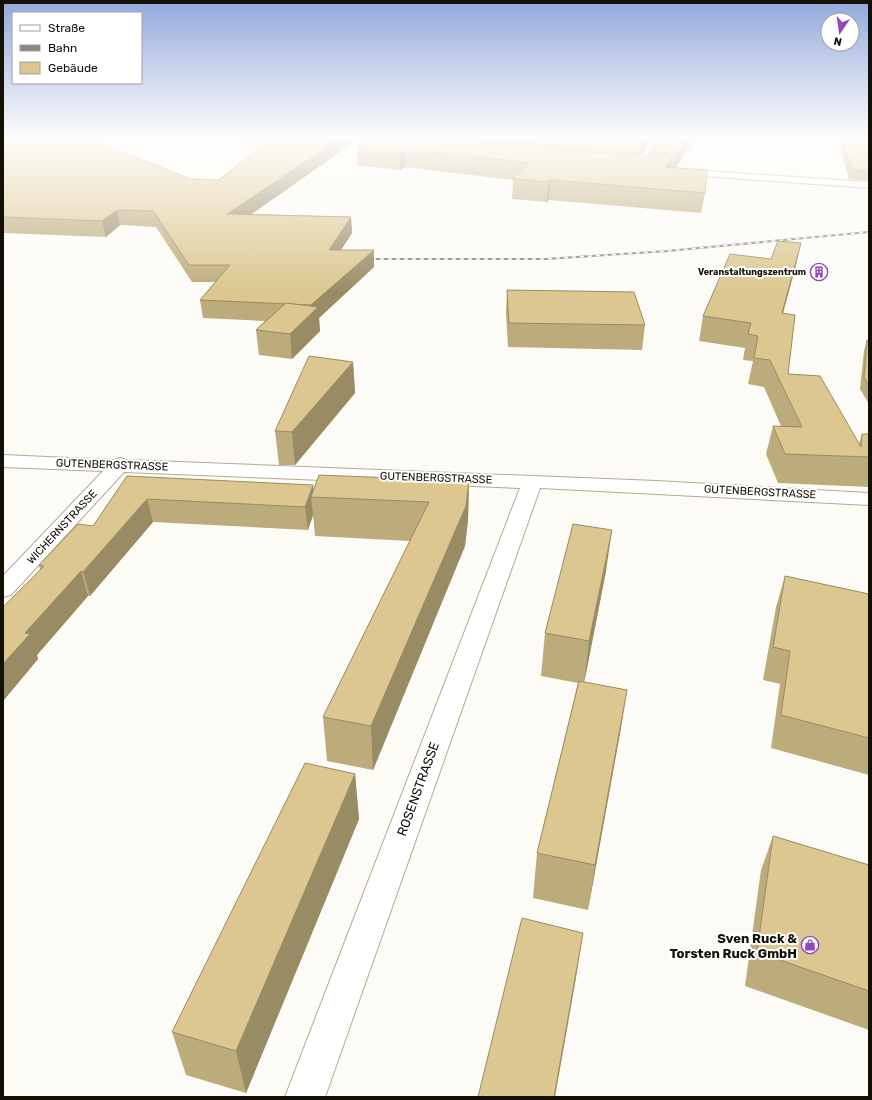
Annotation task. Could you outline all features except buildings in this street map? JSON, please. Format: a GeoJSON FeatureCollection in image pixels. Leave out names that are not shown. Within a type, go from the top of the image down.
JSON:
{"type":"FeatureCollection","features":[{"type":"Feature","properties":{"kind":"street","name":"GUTENBERGSTRASSE"},"geometry":{"type":"LineString","coordinates":[[3,461],[120,464],[664,487],[869,500]]}},
{"type":"Feature","properties":{"kind":"street","name":"WICHERNSTRASSE"},"geometry":{"type":"LineString","coordinates":[[3,590],[120,464]]}},
{"type":"Feature","properties":{"kind":"street","name":"ROSENSTRASSE"},"geometry":{"type":"LineString","coordinates":[[305,1097],[532,482]]}},
{"type":"Feature","properties":{"kind":"railway"},"geometry":{"type":"LineString","coordinates":[[364,259],[546,259],[667,251],[869,232]]}},
{"type":"Feature","properties":{"kind":"place","name":"Veranstaltungszentrum"},"geometry":{"type":"Point","coordinates":[819,272]}},
{"type":"Feature","properties":{"kind":"place","name":"Sven Ruck & Torsten Ruck GmbH"},"geometry":{"type":"Point","coordinates":[810,945]}}]}
